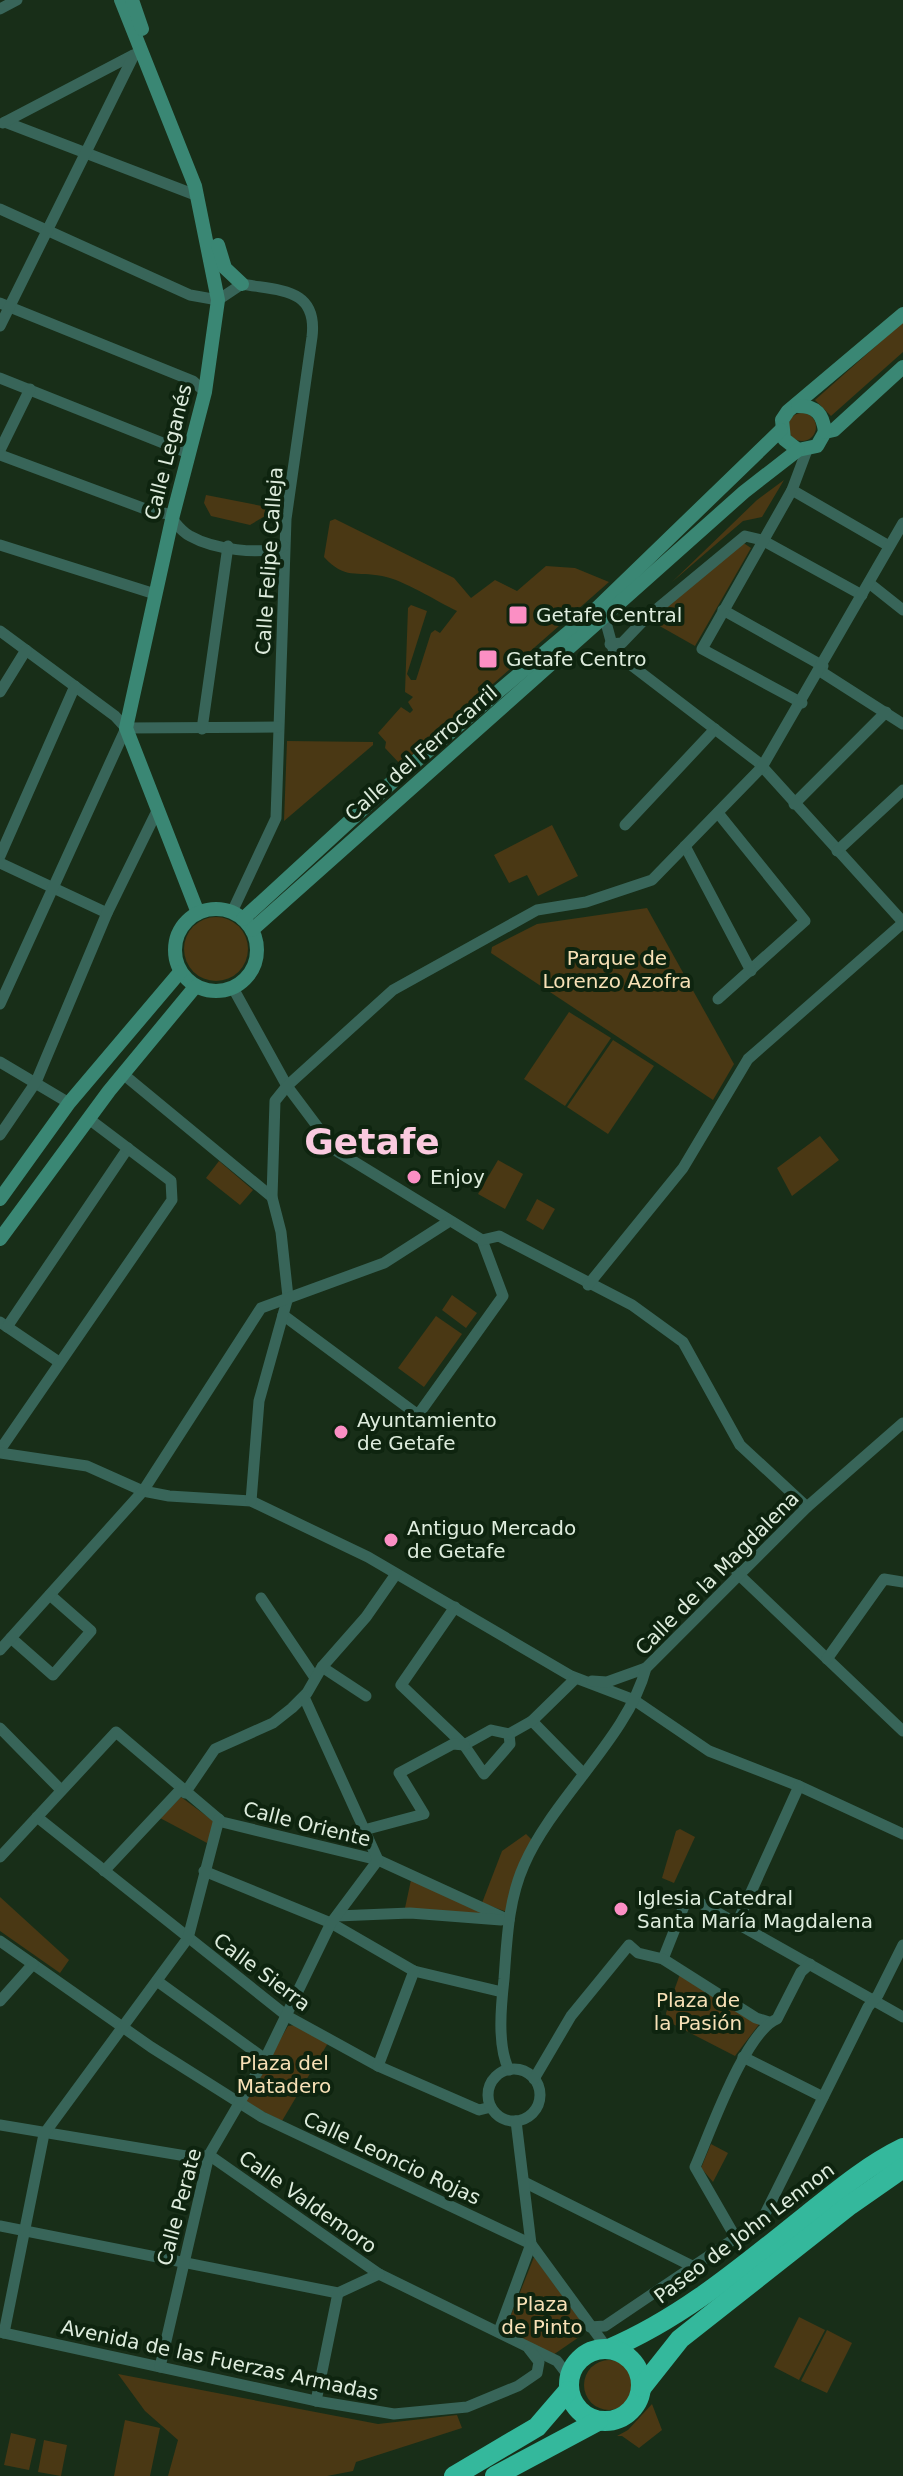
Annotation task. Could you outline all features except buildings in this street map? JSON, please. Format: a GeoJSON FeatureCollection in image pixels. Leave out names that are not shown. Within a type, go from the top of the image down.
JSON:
{"type":"FeatureCollection","features":[{"type":"Feature","properties":{"kind":"highway","name":"Paseo de John Lennon"},"geometry":{"type":"LineString","coordinates":[[608,2349],[660,2326],[717,2287],[839,2190],[903,2148]]}},
{"type":"Feature","properties":{"kind":"highway","name":"Paseo de John Lennon"},"geometry":{"type":"LineString","coordinates":[[642,2387],[680,2339],[850,2205],[903,2168]]}},
{"type":"Feature","properties":{"kind":"highway"},"geometry":{"type":"LineString","coordinates":[[454,2476],[537,2427],[586,2355],[608,2349],[636,2368],[642,2387],[634,2405],[619,2418],[598,2421],[495,2476]]}},
{"type":"Feature","properties":{"kind":"highway"},"geometry":{"type":"LineString","coordinates":[[569,2384],[575,2407],[598,2421]]}},
{"type":"Feature","properties":{"kind":"street"},"geometry":{"type":"LineString","coordinates":[[0,9],[17,0]]}},
{"type":"Feature","properties":{"kind":"street","name":"Calle Leganés"},"geometry":{"type":"LineString","coordinates":[[121,0],[135,48],[198,196],[218,300],[205,392],[172,517],[126,728]]}},
{"type":"Feature","properties":{"kind":"street"},"geometry":{"type":"LineString","coordinates":[[0,209],[190,295],[218,300],[242,284],[223,263],[202,184],[132,0]]}},
{"type":"Feature","properties":{"kind":"street"},"geometry":{"type":"LineString","coordinates":[[2,123],[135,48]]}},
{"type":"Feature","properties":{"kind":"street"},"geometry":{"type":"LineString","coordinates":[[0,326],[6,306],[48,233],[87,155],[135,48]]}},
{"type":"Feature","properties":{"kind":"street"},"geometry":{"type":"LineString","coordinates":[[2,123],[198,196]]}},
{"type":"Feature","properties":{"kind":"street","name":"Calle Felipe Calleja"},"geometry":{"type":"LineString","coordinates":[[242,284],[291,293],[304,302],[314,319],[284,546],[276,818],[242,920]]}},
{"type":"Feature","properties":{"kind":"street"},"geometry":{"type":"LineString","coordinates":[[6,306],[193,381],[205,392]]}},
{"type":"Feature","properties":{"kind":"street"},"geometry":{"type":"LineString","coordinates":[[798,406],[817,411],[823,419],[825,432],[817,446],[803,450],[790,446],[781,430],[782,420],[903,314]]}},
{"type":"Feature","properties":{"kind":"street"},"geometry":{"type":"LineString","coordinates":[[825,432],[834,430],[903,367]]}},
{"type":"Feature","properties":{"kind":"street"},"geometry":{"type":"LineString","coordinates":[[0,378],[188,453]]}},
{"type":"Feature","properties":{"kind":"street"},"geometry":{"type":"LineString","coordinates":[[30,389],[0,453],[172,517],[193,538],[264,552],[284,546]]}},
{"type":"Feature","properties":{"kind":"street","name":"Calle del Ferrocarril"},"geometry":{"type":"LineString","coordinates":[[242,920],[402,773],[596,609],[781,430]]}},
{"type":"Feature","properties":{"kind":"street"},"geometry":{"type":"LineString","coordinates":[[802,703],[702,649],[792,490],[803,450]]}},
{"type":"Feature","properties":{"kind":"street","name":"Calle del Ferrocarril"},"geometry":{"type":"LineString","coordinates":[[242,920],[605,619],[744,492],[803,450]]}},
{"type":"Feature","properties":{"kind":"street"},"geometry":{"type":"LineString","coordinates":[[792,490],[889,546]]}},
{"type":"Feature","properties":{"kind":"street"},"geometry":{"type":"LineString","coordinates":[[251,1501],[259,1401],[288,1297],[281,1232],[272,1197],[275,1101],[287,1086],[393,990],[537,910],[586,902],[652,880],[762,767],[802,703],[903,523]]}},
{"type":"Feature","properties":{"kind":"street"},"geometry":{"type":"LineString","coordinates":[[610,644],[618,645],[629,638],[646,618],[738,538],[762,540],[862,595]]}},
{"type":"Feature","properties":{"kind":"street"},"geometry":{"type":"LineString","coordinates":[[0,545],[155,594]]}},
{"type":"Feature","properties":{"kind":"street"},"geometry":{"type":"LineString","coordinates":[[202,729],[228,546]]}},
{"type":"Feature","properties":{"kind":"street"},"geometry":{"type":"LineString","coordinates":[[869,583],[903,610]]}},
{"type":"Feature","properties":{"kind":"street"},"geometry":{"type":"LineString","coordinates":[[723,610],[821,668],[903,724]]}},
{"type":"Feature","properties":{"kind":"street"},"geometry":{"type":"LineString","coordinates":[[588,1285],[683,1168],[748,1059],[903,922],[899,908],[837,851],[762,767],[625,663],[610,644],[605,619]]}},
{"type":"Feature","properties":{"kind":"street"},"geometry":{"type":"LineString","coordinates":[[0,631],[126,728],[156,813],[198,913]]}},
{"type":"Feature","properties":{"kind":"street"},"geometry":{"type":"LineString","coordinates":[[0,692],[26,650]]}},
{"type":"Feature","properties":{"kind":"street"},"geometry":{"type":"LineString","coordinates":[[0,856],[75,686]]}},
{"type":"Feature","properties":{"kind":"street"},"geometry":{"type":"LineString","coordinates":[[794,804],[886,712]]}},
{"type":"Feature","properties":{"kind":"street"},"geometry":{"type":"LineString","coordinates":[[126,728],[278,727]]}},
{"type":"Feature","properties":{"kind":"street"},"geometry":{"type":"LineString","coordinates":[[0,1004],[126,728]]}},
{"type":"Feature","properties":{"kind":"street"},"geometry":{"type":"LineString","coordinates":[[625,825],[715,729]]}},
{"type":"Feature","properties":{"kind":"street"},"geometry":{"type":"LineString","coordinates":[[837,851],[903,790]]}},
{"type":"Feature","properties":{"kind":"street"},"geometry":{"type":"LineString","coordinates":[[0,1135],[36,1082],[107,913],[156,813]]}},
{"type":"Feature","properties":{"kind":"street"},"geometry":{"type":"LineString","coordinates":[[718,813],[805,921],[718,999]]}},
{"type":"Feature","properties":{"kind":"street"},"geometry":{"type":"LineString","coordinates":[[685,846],[751,971]]}},
{"type":"Feature","properties":{"kind":"street"},"geometry":{"type":"LineString","coordinates":[[0,863],[107,913]]}},
{"type":"Feature","properties":{"kind":"street"},"geometry":{"type":"LineString","coordinates":[[209,909],[242,920],[256,941],[256,963],[251,974],[233,988],[214,992],[195,987],[180,972],[175,958],[177,935],[198,913],[209,909]]}},
{"type":"Feature","properties":{"kind":"street"},"geometry":{"type":"LineString","coordinates":[[0,1199],[69,1103],[180,972]]}},
{"type":"Feature","properties":{"kind":"street"},"geometry":{"type":"LineString","coordinates":[[0,1239],[123,1074],[195,987]]}},
{"type":"Feature","properties":{"kind":"street"},"geometry":{"type":"LineString","coordinates":[[233,988],[287,1086],[335,1150],[448,1222],[482,1240],[499,1236],[588,1285],[632,1305],[683,1342],[740,1445],[807,1507]]}},
{"type":"Feature","properties":{"kind":"street"},"geometry":{"type":"LineString","coordinates":[[0,1062],[69,1103]]}},
{"type":"Feature","properties":{"kind":"street"},"geometry":{"type":"LineString","coordinates":[[123,1074],[272,1197]]}},
{"type":"Feature","properties":{"kind":"street"},"geometry":{"type":"LineString","coordinates":[[89,1119],[171,1181],[172,1200],[0,1452],[87,1466],[143,1491],[169,1496],[251,1501],[324,1535],[396,1574],[575,1679],[634,1700],[709,1751],[799,1786],[903,1834]]}},
{"type":"Feature","properties":{"kind":"street"},"geometry":{"type":"LineString","coordinates":[[59,1362],[4,1324],[128,1148]]}},
{"type":"Feature","properties":{"kind":"street"},"geometry":{"type":"LineString","coordinates":[[0,1650],[143,1491],[234,1344],[261,1308],[384,1263],[448,1222]]}},
{"type":"Feature","properties":{"kind":"street"},"geometry":{"type":"LineString","coordinates":[[283,1315],[418,1415],[503,1296],[482,1240]]}},
{"type":"Feature","properties":{"kind":"street","name":"Calle de la Magdalena"},"geometry":{"type":"LineString","coordinates":[[509,2070],[503,2058],[502,1992],[509,1920],[513,1893],[532,1851],[634,1700],[646,1668],[737,1573],[807,1507],[901,1429]]}},
{"type":"Feature","properties":{"kind":"street"},"geometry":{"type":"LineString","coordinates":[[737,1573],[903,1731]]}},
{"type":"Feature","properties":{"kind":"street"},"geometry":{"type":"LineString","coordinates":[[104,1871],[183,1791],[215,1749],[273,1723],[304,1697],[318,1673],[366,1617],[396,1574]]}},
{"type":"Feature","properties":{"kind":"street"},"geometry":{"type":"LineString","coordinates":[[827,1659],[884,1579],[903,1582]]}},
{"type":"Feature","properties":{"kind":"street"},"geometry":{"type":"LineString","coordinates":[[11,1638],[53,1675],[91,1631],[50,1595]]}},
{"type":"Feature","properties":{"kind":"street"},"geometry":{"type":"LineString","coordinates":[[261,1598],[318,1673],[366,1696]]}},
{"type":"Feature","properties":{"kind":"street"},"geometry":{"type":"LineString","coordinates":[[455,1607],[401,1685],[464,1745],[484,1774],[510,1744],[509,1734]]}},
{"type":"Feature","properties":{"kind":"street"},"geometry":{"type":"LineString","coordinates":[[364,1830],[424,1814],[399,1773],[453,1744],[464,1745],[491,1730],[509,1734],[532,1721],[575,1679],[607,1682],[646,1668]]}},
{"type":"Feature","properties":{"kind":"street"},"geometry":{"type":"LineString","coordinates":[[304,1697],[378,1860]]}},
{"type":"Feature","properties":{"kind":"street"},"geometry":{"type":"LineString","coordinates":[[532,1721],[583,1773]]}},
{"type":"Feature","properties":{"kind":"street"},"geometry":{"type":"LineString","coordinates":[[0,1728],[61,1790],[0,1857]]}},
{"type":"Feature","properties":{"kind":"street","name":"Calle Oriente"},"geometry":{"type":"LineString","coordinates":[[61,1790],[116,1732],[219,1819],[378,1860],[509,1920]]}},
{"type":"Feature","properties":{"kind":"street"},"geometry":{"type":"LineString","coordinates":[[737,1923],[799,1786]]}},
{"type":"Feature","properties":{"kind":"street","name":"Calle Sierra"},"geometry":{"type":"LineString","coordinates":[[37,1817],[287,2016],[378,2066],[479,2110],[491,2107]]}},
{"type":"Feature","properties":{"kind":"street"},"geometry":{"type":"LineString","coordinates":[[2,2332],[44,2134],[188,1938],[219,1819]]}},
{"type":"Feature","properties":{"kind":"street","name":"Calle Perate"},"geometry":{"type":"LineString","coordinates":[[160,2367],[182,2261],[209,2155],[265,2059],[334,1920],[378,1860]]}},
{"type":"Feature","properties":{"kind":"street"},"geometry":{"type":"LineString","coordinates":[[204,1871],[334,1920],[414,1971],[502,1992]]}},
{"type":"Feature","properties":{"kind":"street"},"geometry":{"type":"LineString","coordinates":[[663,1959],[688,1896],[903,2017]]}},
{"type":"Feature","properties":{"kind":"street"},"geometry":{"type":"LineString","coordinates":[[334,1920],[410,1913],[509,1920]]}},
{"type":"Feature","properties":{"kind":"street","name":"Calle Leoncio Rojas"},"geometry":{"type":"LineString","coordinates":[[0,1941],[240,2104],[531,2244]]}},
{"type":"Feature","properties":{"kind":"street"},"geometry":{"type":"LineString","coordinates":[[534,2079],[571,2016],[629,1945],[638,1953],[663,1959],[756,2018],[769,2022]]}},
{"type":"Feature","properties":{"kind":"street"},"geometry":{"type":"LineString","coordinates":[[590,2327],[605,2326],[737,2240],[762,2220],[903,1945]]}},
{"type":"Feature","properties":{"kind":"street"},"geometry":{"type":"LineString","coordinates":[[0,2001],[33,1964]]}},
{"type":"Feature","properties":{"kind":"street"},"geometry":{"type":"LineString","coordinates":[[737,2240],[695,2167],[743,2057],[769,2022],[777,2019],[801,1972],[810,1964]]}},
{"type":"Feature","properties":{"kind":"street"},"geometry":{"type":"LineString","coordinates":[[378,2066],[414,1971]]}},
{"type":"Feature","properties":{"kind":"street"},"geometry":{"type":"LineString","coordinates":[[157,1981],[265,2059]]}},
{"type":"Feature","properties":{"kind":"street"},"geometry":{"type":"LineString","coordinates":[[743,2057],[823,2097]]}},
{"type":"Feature","properties":{"kind":"street"},"geometry":{"type":"LineString","coordinates":[[509,2070],[523,2071],[534,2079],[539,2088],[539,2103],[530,2116],[516,2121],[502,2118],[491,2107],[491,2084],[509,2070]]}},
{"type":"Feature","properties":{"kind":"street"},"geometry":{"type":"LineString","coordinates":[[499,2331],[531,2244],[516,2121]]}},
{"type":"Feature","properties":{"kind":"street","name":"Calle Valdemoro"},"geometry":{"type":"LineString","coordinates":[[0,2125],[198,2158],[209,2155],[379,2274],[557,2361],[569,2384]]}},
{"type":"Feature","properties":{"kind":"street"},"geometry":{"type":"LineString","coordinates":[[524,2182],[694,2267]]}},
{"type":"Feature","properties":{"kind":"street"},"geometry":{"type":"LineString","coordinates":[[0,2226],[338,2293],[379,2274]]}},
{"type":"Feature","properties":{"kind":"street"},"geometry":{"type":"LineString","coordinates":[[531,2244],[608,2349]]}},
{"type":"Feature","properties":{"kind":"street"},"geometry":{"type":"LineString","coordinates":[[316,2401],[338,2293]]}},
{"type":"Feature","properties":{"kind":"street","name":"Avenida de las Fuerzas Armadas"},"geometry":{"type":"LineString","coordinates":[[2,2332],[316,2401],[394,2414],[467,2407],[518,2386],[537,2373],[536,2356],[525,2346]]}},
{"type":"Feature","properties":{"kind":"green space"},"geometry":{"type":"Polygon","coordinates":[[[903,322],[903,352],[831,416],[815,400],[903,322]]]}},
{"type":"Feature","properties":{"kind":"green space"},"geometry":{"type":"Polygon","coordinates":[[[802,413],[812,417],[816,427],[812,437],[802,441],[792,437],[788,427],[792,417],[802,413]]]}},
{"type":"Feature","properties":{"kind":"green space"},"geometry":{"type":"Polygon","coordinates":[[[784,480],[762,517],[743,521],[672,582],[757,500],[784,480]]]}},
{"type":"Feature","properties":{"kind":"green space"},"geometry":{"type":"Polygon","coordinates":[[[206,495],[267,507],[265,516],[250,525],[211,516],[204,503],[206,495]]]}},
{"type":"Feature","properties":{"kind":"green space"},"geometry":{"type":"Polygon","coordinates":[[[335,519],[454,578],[471,598],[495,580],[517,591],[546,566],[575,568],[609,582],[401,765],[385,748],[386,742],[378,733],[401,707],[410,713],[413,710],[408,702],[413,697],[405,692],[408,608],[411,605],[427,611],[407,674],[411,680],[416,680],[431,633],[435,630],[440,633],[457,611],[391,578],[345,572],[331,564],[324,557],[330,521],[335,519]]]}},
{"type":"Feature","properties":{"kind":"green space"},"geometry":{"type":"Polygon","coordinates":[[[739,540],[751,548],[695,646],[649,620],[739,540]]]}},
{"type":"Feature","properties":{"kind":"green space"},"geometry":{"type":"Polygon","coordinates":[[[287,741],[373,742],[373,745],[284,821],[287,741]]]}},
{"type":"Feature","properties":{"kind":"green space"},"geometry":{"type":"Polygon","coordinates":[[[552,825],[578,876],[538,896],[527,875],[509,883],[494,855],[552,825]]]}},
{"type":"Feature","properties":{"kind":"green space","name":"Parque de Lorenzo Azofra"},"geometry":{"type":"Polygon","coordinates":[[[647,908],[734,1064],[713,1100],[491,953],[492,947],[537,924],[647,908]]]}},
{"type":"Feature","properties":{"kind":"green space"},"geometry":{"type":"Polygon","coordinates":[[[216,917],[234,923],[242,931],[248,949],[242,967],[234,975],[216,981],[198,975],[190,967],[184,949],[190,931],[198,923],[216,917]]]}},
{"type":"Feature","properties":{"kind":"green space"},"geometry":{"type":"Polygon","coordinates":[[[569,1012],[611,1038],[565,1106],[524,1079],[569,1012]]]}},
{"type":"Feature","properties":{"kind":"green space"},"geometry":{"type":"Polygon","coordinates":[[[613,1040],[654,1066],[608,1134],[567,1107],[613,1040]]]}},
{"type":"Feature","properties":{"kind":"green space"},"geometry":{"type":"Polygon","coordinates":[[[820,1136],[839,1160],[792,1196],[777,1168],[820,1136]]]}},
{"type":"Feature","properties":{"kind":"green space"},"geometry":{"type":"Polygon","coordinates":[[[498,1160],[523,1174],[505,1209],[478,1194],[498,1160]]]}},
{"type":"Feature","properties":{"kind":"green space"},"geometry":{"type":"Polygon","coordinates":[[[219,1161],[253,1190],[240,1205],[206,1178],[219,1161]]]}},
{"type":"Feature","properties":{"kind":"green space"},"geometry":{"type":"Polygon","coordinates":[[[537,1199],[555,1209],[543,1230],[526,1220],[537,1199]]]}},
{"type":"Feature","properties":{"kind":"green space"},"geometry":{"type":"Polygon","coordinates":[[[452,1295],[477,1313],[466,1328],[442,1310],[452,1295]]]}},
{"type":"Feature","properties":{"kind":"green space"},"geometry":{"type":"Polygon","coordinates":[[[436,1316],[462,1334],[424,1387],[398,1368],[436,1316]]]}},
{"type":"Feature","properties":{"kind":"green space"},"geometry":{"type":"Polygon","coordinates":[[[181,1797],[216,1823],[207,1843],[160,1818],[181,1797]]]}},
{"type":"Feature","properties":{"kind":"green space"},"geometry":{"type":"Polygon","coordinates":[[[680,1829],[695,1837],[674,1883],[662,1878],[676,1831],[680,1829]]]}},
{"type":"Feature","properties":{"kind":"green space"},"geometry":{"type":"Polygon","coordinates":[[[526,1834],[533,1841],[507,1912],[482,1903],[502,1851],[526,1834]]]}},
{"type":"Feature","properties":{"kind":"green space"},"geometry":{"type":"Polygon","coordinates":[[[411,1880],[485,1914],[405,1908],[411,1880]]]}},
{"type":"Feature","properties":{"kind":"green space"},"geometry":{"type":"Polygon","coordinates":[[[0,1897],[69,1960],[60,1973],[0,1931],[0,1897]]]}},
{"type":"Feature","properties":{"kind":"green space","name":"Plaza de la Pasión"},"geometry":{"type":"Polygon","coordinates":[[[680,1974],[760,2023],[735,2056],[667,2021],[666,2013],[680,1974]]]}},
{"type":"Feature","properties":{"kind":"green space","name":"Plaza del Matadero"},"geometry":{"type":"Polygon","coordinates":[[[295,2025],[328,2043],[282,2121],[246,2103],[246,2098],[288,2026],[295,2025]]]}},
{"type":"Feature","properties":{"kind":"green space"},"geometry":{"type":"Polygon","coordinates":[[[711,2144],[728,2153],[713,2182],[701,2168],[711,2144]]]}},
{"type":"Feature","properties":{"kind":"green space","name":"Plaza de Pinto"},"geometry":{"type":"Polygon","coordinates":[[[534,2257],[586,2328],[582,2335],[553,2355],[505,2330],[534,2257]]]}},
{"type":"Feature","properties":{"kind":"green space"},"geometry":{"type":"Polygon","coordinates":[[[799,2317],[825,2330],[799,2380],[774,2367],[799,2317]]]}},
{"type":"Feature","properties":{"kind":"green space"},"geometry":{"type":"Polygon","coordinates":[[[827,2330],[852,2343],[827,2393],[801,2381],[827,2330]]]}},
{"type":"Feature","properties":{"kind":"green space"},"geometry":{"type":"Polygon","coordinates":[[[609,2360],[627,2367],[634,2385],[627,2403],[609,2410],[591,2403],[584,2385],[591,2367],[609,2360]]]}},
{"type":"Feature","properties":{"kind":"green space"},"geometry":{"type":"Polygon","coordinates":[[[118,2374],[378,2424],[457,2415],[462,2428],[356,2462],[353,2471],[327,2476],[168,2476],[178,2440],[145,2411],[118,2374]]]}},
{"type":"Feature","properties":{"kind":"green space"},"geometry":{"type":"Polygon","coordinates":[[[652,2404],[662,2430],[639,2448],[617,2436],[628,2430],[652,2404]]]}},
{"type":"Feature","properties":{"kind":"green space"},"geometry":{"type":"Polygon","coordinates":[[[125,2420],[160,2428],[150,2476],[114,2476],[125,2420]]]}},
{"type":"Feature","properties":{"kind":"green space"},"geometry":{"type":"Polygon","coordinates":[[[11,2433],[36,2439],[29,2470],[4,2465],[11,2433]]]}},
{"type":"Feature","properties":{"kind":"green space"},"geometry":{"type":"Polygon","coordinates":[[[44,2440],[67,2445],[61,2476],[38,2472],[44,2440]]]}},
{"type":"Feature","properties":{"kind":"place","name":"Getafe Central"},"geometry":{"type":"Point","coordinates":[518,615]}},
{"type":"Feature","properties":{"kind":"place","name":"Getafe Centro"},"geometry":{"type":"Point","coordinates":[488,659]}},
{"type":"Feature","properties":{"kind":"place","name":"Enjoy"},"geometry":{"type":"Point","coordinates":[414,1177]}},
{"type":"Feature","properties":{"kind":"place","name":"Ayuntamiento de Getafe"},"geometry":{"type":"Point","coordinates":[341,1432]}},
{"type":"Feature","properties":{"kind":"place","name":"Antiguo Mercado de Getafe"},"geometry":{"type":"Point","coordinates":[391,1540]}},
{"type":"Feature","properties":{"kind":"place","name":"Iglesia Catedral Santa María Magdalena"},"geometry":{"type":"Point","coordinates":[621,1909]}},
{"type":"Feature","properties":{"kind":"district","name":"Getafe"},"geometry":{"type":"Point","coordinates":[372,1141]}}]}
